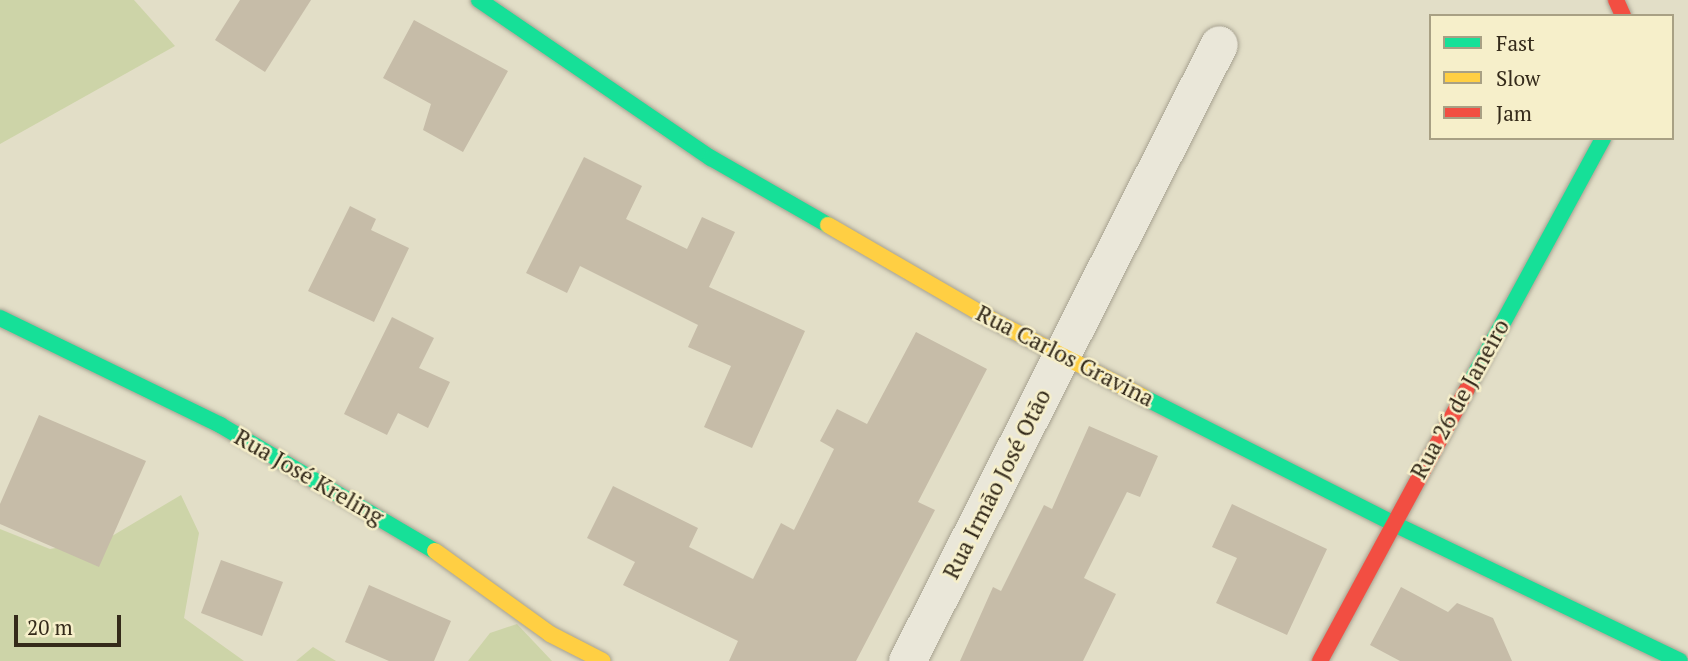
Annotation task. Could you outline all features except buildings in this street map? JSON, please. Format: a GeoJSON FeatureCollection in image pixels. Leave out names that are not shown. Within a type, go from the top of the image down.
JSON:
{"type":"FeatureCollection","features":[{"type":"Feature","properties":{"kind":"street","name":"Rua Carlos Gravina"},"geometry":{"type":"LineString","coordinates":[[479,0],[711,158],[990,319],[1392,523],[1680,661]]}},
{"type":"Feature","properties":{"kind":"street","name":"Rua Irmão José Otão"},"geometry":{"type":"LineString","coordinates":[[907,661],[1219,44]]}},
{"type":"Feature","properties":{"kind":"street","name":"Rua 26 de Janeiro"},"geometry":{"type":"LineString","coordinates":[[1320,661],[1392,523],[1602,140]]}},
{"type":"Feature","properties":{"kind":"street","name":"Rua José Kreling"},"geometry":{"type":"LineString","coordinates":[[0,318],[220,425],[438,553],[550,634],[603,661]]}},
{"type":"Feature","properties":{"kind":"green space"},"geometry":{"type":"Polygon","coordinates":[[[0,0],[134,0],[175,46],[0,144],[0,0]]]}},
{"type":"Feature","properties":{"kind":"green space"},"geometry":{"type":"Polygon","coordinates":[[[181,495],[199,533],[184,618],[244,661],[0,661],[0,529],[50,549],[107,539],[181,495]]]}},
{"type":"Feature","properties":{"kind":"green space"},"geometry":{"type":"Polygon","coordinates":[[[517,624],[552,661],[468,661],[490,633],[517,624]]]}},
{"type":"Feature","properties":{"kind":"green space"},"geometry":{"type":"Polygon","coordinates":[[[313,647],[336,661],[296,661],[313,647]]]}},
{"type":"Feature","properties":{"kind":"traffic: fast"},"geometry":{"type":"LineString","coordinates":[[479,0],[711,158],[828,225]]}},
{"type":"Feature","properties":{"kind":"traffic: fast"},"geometry":{"type":"LineString","coordinates":[[1467,389],[1602,140]]}},
{"type":"Feature","properties":{"kind":"traffic: fast"},"geometry":{"type":"LineString","coordinates":[[0,318],[220,425],[435,551]]}},
{"type":"Feature","properties":{"kind":"traffic: fast"},"geometry":{"type":"LineString","coordinates":[[1143,397],[1392,523],[1680,661]]}},
{"type":"Feature","properties":{"kind":"traffic: slow"},"geometry":{"type":"LineString","coordinates":[[828,225],[990,319],[1143,397]]}},
{"type":"Feature","properties":{"kind":"traffic: slow"},"geometry":{"type":"LineString","coordinates":[[435,551],[550,634],[603,661]]}},
{"type":"Feature","properties":{"kind":"traffic: jam"},"geometry":{"type":"LineString","coordinates":[[1616,0],[1622,14]]}},
{"type":"Feature","properties":{"kind":"traffic: jam"},"geometry":{"type":"LineString","coordinates":[[1320,661],[1467,389]]}}]}
